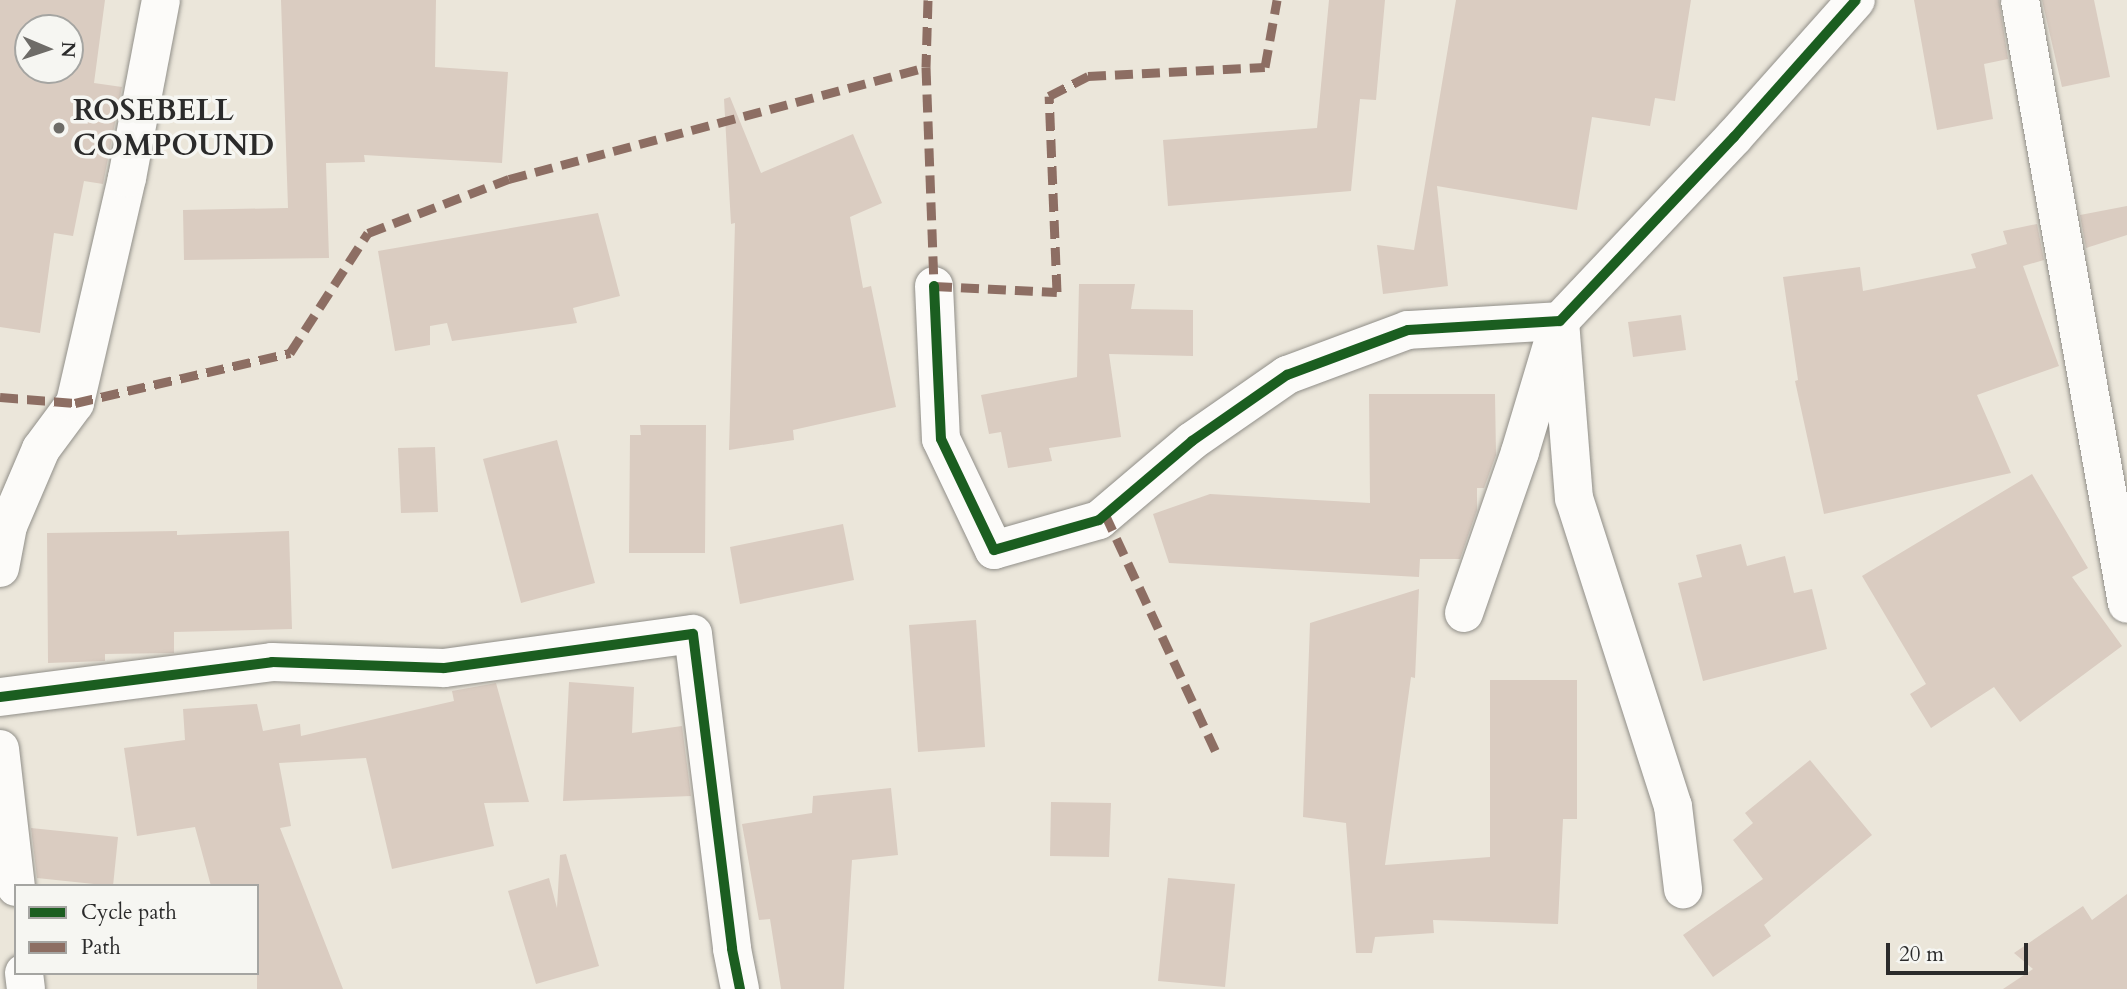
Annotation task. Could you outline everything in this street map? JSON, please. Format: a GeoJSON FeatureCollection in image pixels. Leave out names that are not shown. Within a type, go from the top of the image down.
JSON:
{"type":"FeatureCollection","features":[{"type":"Feature","properties":{"kind":"street"},"geometry":{"type":"LineString","coordinates":[[0,568],[8,526],[41,449],[75,403],[127,178],[161,0]]}},
{"type":"Feature","properties":{"kind":"street"},"geometry":{"type":"LineString","coordinates":[[1464,612],[1520,452],[1560,321],[1734,137],[1856,0]]}},
{"type":"Feature","properties":{"kind":"street"},"geometry":{"type":"LineString","coordinates":[[2021,0],[2127,604]]}},
{"type":"Feature","properties":{"kind":"street"},"geometry":{"type":"LineString","coordinates":[[934,286],[941,439],[994,550],[1099,520],[1192,441],[1287,375],[1408,330],[1560,321]]}},
{"type":"Feature","properties":{"kind":"street"},"geometry":{"type":"LineString","coordinates":[[1560,321],[1574,498],[1673,806],[1683,889]]}},
{"type":"Feature","properties":{"kind":"street"},"geometry":{"type":"LineString","coordinates":[[0,697],[271,662],[444,668],[693,634],[732,949],[740,989]]}},
{"type":"Feature","properties":{"kind":"street"},"geometry":{"type":"LineString","coordinates":[[0,750],[16,884]]}},
{"type":"Feature","properties":{"kind":"building"},"geometry":{"type":"Polygon","coordinates":[[[0,0],[105,0],[94,83],[122,87],[103,184],[84,181],[73,236],[54,233],[40,333],[0,327],[0,0]]]}},
{"type":"Feature","properties":{"kind":"building"},"geometry":{"type":"Polygon","coordinates":[[[281,0],[436,0],[435,67],[508,72],[502,163],[364,155],[365,162],[326,163],[329,258],[184,260],[183,210],[288,208],[281,0]]]}},
{"type":"Feature","properties":{"kind":"building"},"geometry":{"type":"Polygon","coordinates":[[[1329,0],[1385,0],[1376,100],[1360,99],[1351,191],[1168,206],[1163,140],[1317,128],[1329,0]]]}},
{"type":"Feature","properties":{"kind":"building"},"geometry":{"type":"Polygon","coordinates":[[[1456,0],[1691,0],[1675,101],[1655,98],[1650,126],[1592,117],[1577,210],[1437,186],[1448,286],[1383,294],[1377,245],[1414,250],[1456,0]]]}},
{"type":"Feature","properties":{"kind":"building"},"geometry":{"type":"Polygon","coordinates":[[[1914,0],[1999,0],[2008,59],[1984,64],[1993,119],[1937,130],[1914,0]]]}},
{"type":"Feature","properties":{"kind":"building"},"geometry":{"type":"Polygon","coordinates":[[[2042,0],[2094,0],[2110,77],[2062,87],[2042,0]]]}},
{"type":"Feature","properties":{"kind":"building"},"geometry":{"type":"Polygon","coordinates":[[[730,97],[761,173],[853,134],[882,203],[850,217],[863,288],[871,286],[896,407],[793,430],[794,440],[729,450],[735,223],[731,224],[724,99],[730,97]]]}},
{"type":"Feature","properties":{"kind":"building"},"geometry":{"type":"Polygon","coordinates":[[[2127,206],[2127,235],[2086,248],[2080,215],[2127,206]]]}},
{"type":"Feature","properties":{"kind":"building"},"geometry":{"type":"Polygon","coordinates":[[[598,213],[620,296],[573,308],[577,323],[452,341],[447,323],[430,326],[430,345],[395,351],[378,251],[598,213]]]}},
{"type":"Feature","properties":{"kind":"building"},"geometry":{"type":"Polygon","coordinates":[[[2037,224],[2044,260],[2023,266],[2059,366],[1977,395],[2011,473],[1824,514],[1795,381],[1798,380],[1783,277],[1860,267],[1863,291],[1976,268],[1971,254],[2007,244],[2003,231],[2037,224]]]}},
{"type":"Feature","properties":{"kind":"building"},"geometry":{"type":"Polygon","coordinates":[[[1079,284],[1135,284],[1131,309],[1193,310],[1193,356],[1109,354],[1121,437],[1049,448],[1052,461],[1008,468],[1001,432],[989,434],[981,395],[1077,377],[1079,284]]]}},
{"type":"Feature","properties":{"kind":"building"},"geometry":{"type":"Polygon","coordinates":[[[1681,315],[1686,350],[1633,357],[1628,322],[1681,315]]]}},
{"type":"Feature","properties":{"kind":"building"},"geometry":{"type":"Polygon","coordinates":[[[1369,394],[1495,394],[1496,455],[1484,488],[1477,488],[1477,510],[1460,559],[1420,559],[1419,577],[1169,563],[1153,514],[1210,494],[1370,503],[1369,394]]]}},
{"type":"Feature","properties":{"kind":"building"},"geometry":{"type":"Polygon","coordinates":[[[640,425],[706,425],[705,553],[629,553],[630,435],[641,435],[640,425]]]}},
{"type":"Feature","properties":{"kind":"building"},"geometry":{"type":"Polygon","coordinates":[[[557,440],[595,583],[521,603],[483,459],[557,440]]]}},
{"type":"Feature","properties":{"kind":"building"},"geometry":{"type":"Polygon","coordinates":[[[435,447],[438,512],[401,513],[398,448],[435,447]]]}},
{"type":"Feature","properties":{"kind":"building"},"geometry":{"type":"Polygon","coordinates":[[[2032,474],[2088,568],[2072,577],[2122,646],[2020,722],[1994,687],[1931,728],[1910,694],[1926,684],[1862,576],[2032,474]]]}},
{"type":"Feature","properties":{"kind":"building"},"geometry":{"type":"Polygon","coordinates":[[[843,524],[854,580],[740,604],[730,547],[843,524]]]}},
{"type":"Feature","properties":{"kind":"building"},"geometry":{"type":"Polygon","coordinates":[[[177,531],[177,535],[289,531],[292,629],[174,632],[174,653],[105,654],[105,661],[48,663],[47,533],[177,531]]]}},
{"type":"Feature","properties":{"kind":"building"},"geometry":{"type":"Polygon","coordinates":[[[1741,544],[1747,566],[1785,556],[1794,593],[1812,589],[1827,649],[1703,681],[1678,583],[1702,577],[1696,555],[1741,544]]]}},
{"type":"Feature","properties":{"kind":"building"},"geometry":{"type":"Polygon","coordinates":[[[1419,589],[1415,678],[1411,677],[1385,865],[1490,857],[1490,680],[1577,680],[1577,819],[1563,819],[1558,924],[1433,920],[1434,933],[1375,937],[1372,953],[1356,953],[1346,823],[1303,817],[1310,623],[1419,589]]]}},
{"type":"Feature","properties":{"kind":"building"},"geometry":{"type":"Polygon","coordinates":[[[976,620],[985,747],[918,752],[909,625],[976,620]]]}},
{"type":"Feature","properties":{"kind":"building"},"geometry":{"type":"Polygon","coordinates":[[[569,682],[634,687],[632,733],[682,726],[691,796],[563,801],[569,682]]]}},
{"type":"Feature","properties":{"kind":"building"},"geometry":{"type":"Polygon","coordinates":[[[496,683],[529,802],[484,803],[494,846],[392,869],[366,758],[279,763],[291,826],[280,828],[343,989],[257,989],[259,884],[210,884],[195,827],[137,836],[124,748],[185,740],[183,709],[257,704],[263,731],[300,724],[301,736],[454,701],[452,691],[496,683]]]}},
{"type":"Feature","properties":{"kind":"building"},"geometry":{"type":"Polygon","coordinates":[[[1810,760],[1872,835],[1764,925],[1771,936],[1713,977],[1683,935],[1763,879],[1733,840],[1753,823],[1745,813],[1810,760]]]}},
{"type":"Feature","properties":{"kind":"building"},"geometry":{"type":"Polygon","coordinates":[[[891,788],[898,855],[852,860],[844,989],[781,989],[770,919],[759,920],[742,824],[812,813],[813,796],[891,788]]]}},
{"type":"Feature","properties":{"kind":"building"},"geometry":{"type":"Polygon","coordinates":[[[1051,802],[1111,803],[1109,857],[1050,856],[1051,802]]]}},
{"type":"Feature","properties":{"kind":"building"},"geometry":{"type":"Polygon","coordinates":[[[31,828],[118,837],[113,884],[37,878],[31,828]]]}},
{"type":"Feature","properties":{"kind":"building"},"geometry":{"type":"Polygon","coordinates":[[[566,854],[599,966],[536,984],[508,891],[549,878],[557,908],[560,855],[566,854]]]}},
{"type":"Feature","properties":{"kind":"building"},"geometry":{"type":"Polygon","coordinates":[[[1168,878],[1235,884],[1225,987],[1158,981],[1168,878]]]}},
{"type":"Feature","properties":{"kind":"building"},"geometry":{"type":"Polygon","coordinates":[[[2127,894],[2127,989],[2003,989],[2033,969],[2014,953],[2083,906],[2092,920],[2127,894]]]}},
{"type":"Feature","properties":{"kind":"marked path"},"geometry":{"type":"LineString","coordinates":[[928,0],[926,67],[934,286],[1057,292],[1049,96],[1088,76],[1265,67],[1277,0]]}},
{"type":"Feature","properties":{"kind":"marked path"},"geometry":{"type":"LineString","coordinates":[[0,397],[75,403],[290,353],[368,233],[509,179],[926,67]]}},
{"type":"Feature","properties":{"kind":"marked path"},"geometry":{"type":"LineString","coordinates":[[1105,514],[1217,754]]}},
{"type":"Feature","properties":{"kind":"cycle path"},"geometry":{"type":"LineString","coordinates":[[934,286],[941,439],[994,550],[1099,520],[1192,441],[1287,375],[1408,330],[1560,321],[1734,137],[1856,0]]}},
{"type":"Feature","properties":{"kind":"cycle path"},"geometry":{"type":"LineString","coordinates":[[0,697],[272,662],[444,668],[693,634],[732,949],[740,989]]}},
{"type":"Feature","properties":{"kind":"place","name":"ROSEBELL COMPOUND"},"geometry":{"type":"Point","coordinates":[59,128]}}]}
